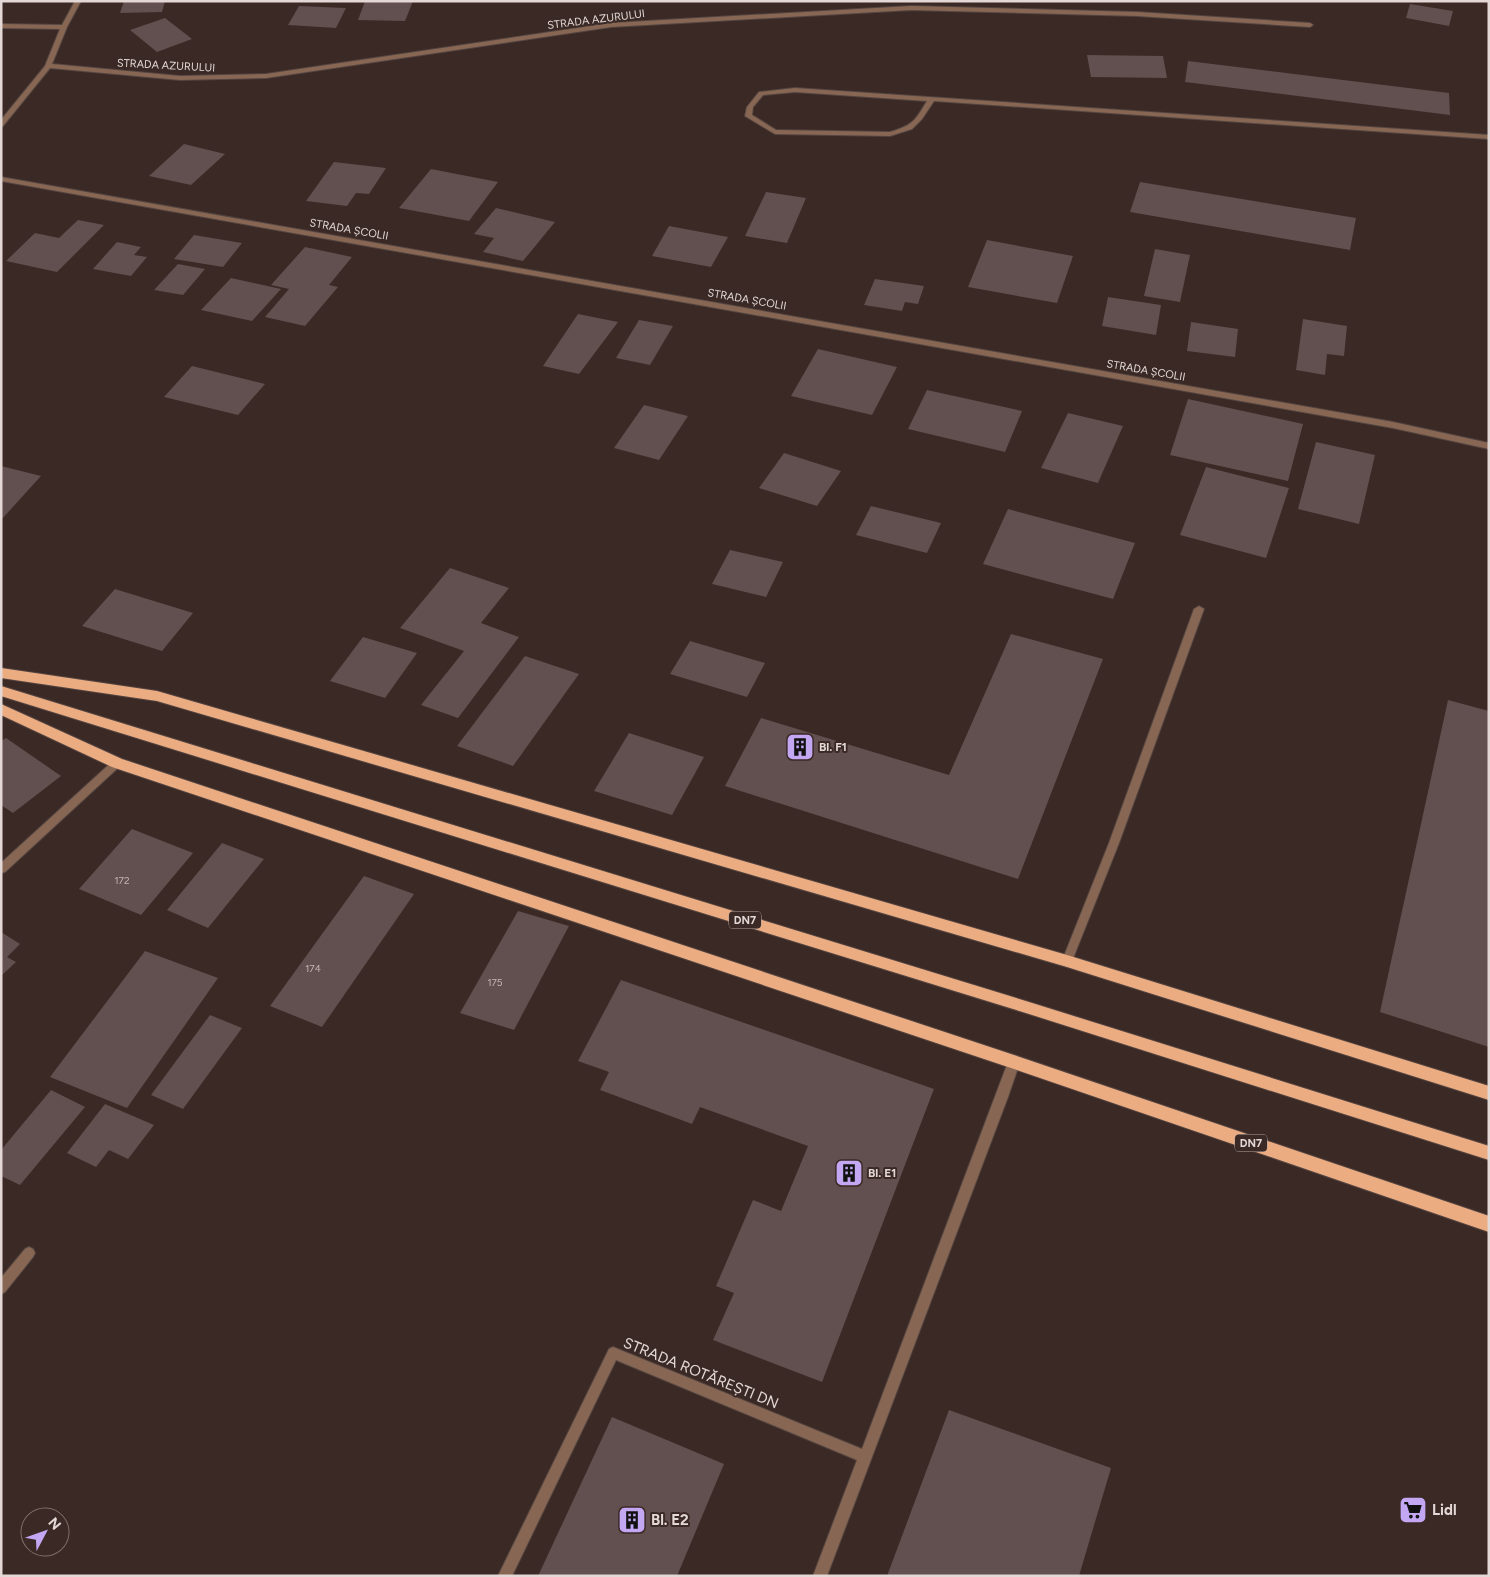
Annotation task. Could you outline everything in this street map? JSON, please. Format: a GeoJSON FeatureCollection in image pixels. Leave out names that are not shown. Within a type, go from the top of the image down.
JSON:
{"type":"FeatureCollection","features":[{"type":"Feature","properties":{"kind":"highway"},"geometry":{"type":"LineString","coordinates":[[1,673],[158,696],[1067,961],[1489,1093]]}},
{"type":"Feature","properties":{"kind":"highway","name":"DN7"},"geometry":{"type":"LineString","coordinates":[[1,691],[1020,1005],[1489,1153]]}},
{"type":"Feature","properties":{"kind":"highway","name":"DN7"},"geometry":{"type":"LineString","coordinates":[[1,709],[117,763],[1014,1062],[1489,1224]]}},
{"type":"Feature","properties":{"kind":"street"},"geometry":{"type":"LineString","coordinates":[[1,125],[48,66],[64,27],[78,1]]}},
{"type":"Feature","properties":{"kind":"street","name":"STRADA AZURULUI"},"geometry":{"type":"LineString","coordinates":[[48,66],[180,78],[266,76],[611,25],[911,8],[1137,14],[1310,24]]}},
{"type":"Feature","properties":{"kind":"street"},"geometry":{"type":"LineString","coordinates":[[1,26],[64,27]]}},
{"type":"Feature","properties":{"kind":"street"},"geometry":{"type":"LineString","coordinates":[[931,100],[920,118],[910,128],[890,134],[775,132],[748,116],[750,107],[762,93],[795,90],[1489,138]]}},
{"type":"Feature","properties":{"kind":"street","name":"STRADA ȘCOLII"},"geometry":{"type":"LineString","coordinates":[[1,179],[1393,425],[1489,446]]}},
{"type":"Feature","properties":{"kind":"street"},"geometry":{"type":"LineString","coordinates":[[1067,961],[1117,834],[1199,609]]}},
{"type":"Feature","properties":{"kind":"street"},"geometry":{"type":"LineString","coordinates":[[1,869],[117,763]]}},
{"type":"Feature","properties":{"kind":"street"},"geometry":{"type":"LineString","coordinates":[[820,1576],[1014,1062]]}},
{"type":"Feature","properties":{"kind":"street"},"geometry":{"type":"LineString","coordinates":[[1,1288],[29,1253]]}},
{"type":"Feature","properties":{"kind":"street","name":"STRADA ROTĂREȘTI DN"},"geometry":{"type":"LineString","coordinates":[[505,1576],[614,1353],[866,1457]]}},
{"type":"Feature","properties":{"kind":"building"},"geometry":{"type":"Polygon","coordinates":[[[124,1],[165,1],[162,12],[120,13],[124,1]]]}},
{"type":"Feature","properties":{"kind":"building"},"geometry":{"type":"Polygon","coordinates":[[[365,1],[413,1],[405,21],[358,20],[365,1]]]}},
{"type":"Feature","properties":{"kind":"building"},"geometry":{"type":"Polygon","coordinates":[[[1410,4],[1453,11],[1449,26],[1406,18],[1410,4]]]}},
{"type":"Feature","properties":{"kind":"building"},"geometry":{"type":"Polygon","coordinates":[[[299,6],[346,8],[336,28],[288,25],[299,6]]]}},
{"type":"Feature","properties":{"kind":"building"},"geometry":{"type":"Polygon","coordinates":[[[165,18],[192,39],[157,52],[130,30],[165,18]]]}},
{"type":"Feature","properties":{"kind":"building"},"geometry":{"type":"Polygon","coordinates":[[[1087,55],[1163,56],[1167,78],[1091,77],[1087,55]]]}},
{"type":"Feature","properties":{"kind":"building"},"geometry":{"type":"Polygon","coordinates":[[[1188,61],[1449,93],[1450,115],[1185,82],[1188,61]]]}},
{"type":"Feature","properties":{"kind":"building"},"geometry":{"type":"Polygon","coordinates":[[[184,144],[225,154],[191,185],[149,176],[184,144]]]}},
{"type":"Feature","properties":{"kind":"building"},"geometry":{"type":"Polygon","coordinates":[[[334,162],[386,168],[369,194],[356,193],[347,206],[306,201],[334,162]]]}},
{"type":"Feature","properties":{"kind":"building"},"geometry":{"type":"Polygon","coordinates":[[[431,169],[498,182],[469,221],[399,208],[431,169]]]}},
{"type":"Feature","properties":{"kind":"building"},"geometry":{"type":"Polygon","coordinates":[[[1140,182],[1356,218],[1350,250],[1130,212],[1140,182]]]}},
{"type":"Feature","properties":{"kind":"building"},"geometry":{"type":"Polygon","coordinates":[[[766,192],[806,198],[787,243],[745,236],[766,192]]]}},
{"type":"Feature","properties":{"kind":"building"},"geometry":{"type":"Polygon","coordinates":[[[496,208],[555,222],[523,261],[483,252],[494,238],[474,234],[496,208]]]}},
{"type":"Feature","properties":{"kind":"building"},"geometry":{"type":"Polygon","coordinates":[[[78,220],[104,225],[57,272],[6,261],[35,233],[59,238],[78,220]]]}},
{"type":"Feature","properties":{"kind":"building"},"geometry":{"type":"Polygon","coordinates":[[[669,226],[728,237],[711,267],[652,256],[669,226]]]}},
{"type":"Feature","properties":{"kind":"building"},"geometry":{"type":"Polygon","coordinates":[[[194,235],[242,243],[223,267],[174,259],[194,235]]]}},
{"type":"Feature","properties":{"kind":"building"},"geometry":{"type":"Polygon","coordinates":[[[987,240],[1073,256],[1057,303],[968,287],[987,240]]]}},
{"type":"Feature","properties":{"kind":"building"},"geometry":{"type":"Polygon","coordinates":[[[117,242],[141,247],[134,255],[147,257],[131,276],[93,269],[117,242]]]}},
{"type":"Feature","properties":{"kind":"building"},"geometry":{"type":"Polygon","coordinates":[[[305,247],[352,257],[329,285],[338,287],[305,326],[265,317],[289,289],[271,285],[305,247]]]}},
{"type":"Feature","properties":{"kind":"building"},"geometry":{"type":"Polygon","coordinates":[[[1155,249],[1190,255],[1180,302],[1144,296],[1155,249]]]}},
{"type":"Feature","properties":{"kind":"building"},"geometry":{"type":"Polygon","coordinates":[[[178,264],[205,269],[183,295],[154,290],[178,264]]]}},
{"type":"Feature","properties":{"kind":"building"},"geometry":{"type":"Polygon","coordinates":[[[231,278],[281,289],[252,321],[201,310],[231,278]]]}},
{"type":"Feature","properties":{"kind":"building"},"geometry":{"type":"Polygon","coordinates":[[[875,279],[924,286],[918,304],[905,302],[902,311],[864,305],[875,279]]]}},
{"type":"Feature","properties":{"kind":"building"},"geometry":{"type":"Polygon","coordinates":[[[1108,297],[1161,305],[1156,335],[1102,326],[1108,297]]]}},
{"type":"Feature","properties":{"kind":"building"},"geometry":{"type":"Polygon","coordinates":[[[578,314],[618,322],[579,374],[543,366],[578,314]]]}},
{"type":"Feature","properties":{"kind":"building"},"geometry":{"type":"Polygon","coordinates":[[[1303,319],[1347,326],[1344,356],[1327,354],[1325,375],[1296,370],[1303,319]]]}},
{"type":"Feature","properties":{"kind":"building"},"geometry":{"type":"Polygon","coordinates":[[[639,320],[673,326],[650,365],[616,358],[639,320]]]}},
{"type":"Feature","properties":{"kind":"building"},"geometry":{"type":"Polygon","coordinates":[[[1191,322],[1238,329],[1235,357],[1187,351],[1191,322]]]}},
{"type":"Feature","properties":{"kind":"building"},"geometry":{"type":"Polygon","coordinates":[[[818,349],[897,367],[872,415],[791,396],[818,349]]]}},
{"type":"Feature","properties":{"kind":"building"},"geometry":{"type":"Polygon","coordinates":[[[192,366],[265,384],[238,415],[164,397],[192,366]]]}},
{"type":"Feature","properties":{"kind":"building"},"geometry":{"type":"Polygon","coordinates":[[[927,390],[1022,411],[1005,452],[908,429],[927,390]]]}},
{"type":"Feature","properties":{"kind":"building"},"geometry":{"type":"Polygon","coordinates":[[[1188,399],[1303,424],[1288,481],[1170,455],[1188,399]]]}},
{"type":"Feature","properties":{"kind":"building"},"geometry":{"type":"Polygon","coordinates":[[[644,405],[688,416],[659,460],[614,448],[644,405]]]}},
{"type":"Feature","properties":{"kind":"building"},"geometry":{"type":"Polygon","coordinates":[[[1068,413],[1123,426],[1098,483],[1041,468],[1068,413]]]}},
{"type":"Feature","properties":{"kind":"building"},"geometry":{"type":"Polygon","coordinates":[[[1316,442],[1375,455],[1359,524],[1298,509],[1316,442]]]}},
{"type":"Feature","properties":{"kind":"building"},"geometry":{"type":"Polygon","coordinates":[[[784,453],[841,471],[817,506],[759,488],[784,453]]]}},
{"type":"Feature","properties":{"kind":"building"},"geometry":{"type":"Polygon","coordinates":[[[1,466],[41,476],[1,520],[1,466]]]}},
{"type":"Feature","properties":{"kind":"building"},"geometry":{"type":"Polygon","coordinates":[[[1206,467],[1289,488],[1266,558],[1180,535],[1206,467]]]}},
{"type":"Feature","properties":{"kind":"building"},"geometry":{"type":"Polygon","coordinates":[[[871,506],[941,523],[927,553],[856,535],[871,506]]]}},
{"type":"Feature","properties":{"kind":"building"},"geometry":{"type":"Polygon","coordinates":[[[1008,509],[1135,543],[1113,599],[983,564],[1008,509]]]}},
{"type":"Feature","properties":{"kind":"building"},"geometry":{"type":"Polygon","coordinates":[[[730,550],[783,562],[766,597],[712,584],[730,550]]]}},
{"type":"Feature","properties":{"kind":"building"},"geometry":{"type":"Polygon","coordinates":[[[450,568],[509,588],[481,623],[519,637],[458,718],[421,705],[464,651],[400,628],[450,568]]]}},
{"type":"Feature","properties":{"kind":"building"},"geometry":{"type":"Polygon","coordinates":[[[115,589],[193,613],[162,651],[82,626],[115,589]]]}},
{"type":"Feature","properties":{"kind":"building","name":"Bl. F1"},"geometry":{"type":"Polygon","coordinates":[[[1011,634],[1103,659],[1018,879],[725,786],[761,718],[949,775],[1011,634]]]}},
{"type":"Feature","properties":{"kind":"building"},"geometry":{"type":"Polygon","coordinates":[[[363,637],[417,653],[385,698],[330,681],[363,637]]]}},
{"type":"Feature","properties":{"kind":"building"},"geometry":{"type":"Polygon","coordinates":[[[690,641],[765,663],[747,697],[670,674],[690,641]]]}},
{"type":"Feature","properties":{"kind":"building"},"geometry":{"type":"Polygon","coordinates":[[[525,656],[579,674],[513,766],[457,746],[525,656]]]}},
{"type":"Feature","properties":{"kind":"building"},"geometry":{"type":"Polygon","coordinates":[[[1448,700],[1489,711],[1489,1047],[1380,1012],[1448,700]]]}},
{"type":"Feature","properties":{"kind":"building"},"geometry":{"type":"Polygon","coordinates":[[[629,733],[704,757],[672,815],[594,791],[629,733]]]}},
{"type":"Feature","properties":{"kind":"building"},"geometry":{"type":"Polygon","coordinates":[[[6,738],[61,776],[13,813],[1,805],[1,741],[6,738]]]}},
{"type":"Feature","properties":{"kind":"building"},"geometry":{"type":"Polygon","coordinates":[[[132,829],[193,853],[141,915],[79,889],[132,829]]]}},
{"type":"Feature","properties":{"kind":"building"},"geometry":{"type":"Polygon","coordinates":[[[222,843],[264,859],[208,928],[167,910],[222,843]]]}},
{"type":"Feature","properties":{"kind":"building"},"geometry":{"type":"Polygon","coordinates":[[[364,876],[414,894],[322,1027],[270,1006],[364,876]]]}},
{"type":"Feature","properties":{"kind":"building"},"geometry":{"type":"Polygon","coordinates":[[[518,911],[569,926],[514,1030],[460,1013],[518,911]]]}},
{"type":"Feature","properties":{"kind":"building"},"geometry":{"type":"Polygon","coordinates":[[[1,932],[20,944],[7,957],[16,962],[1,976],[1,932]]]}},
{"type":"Feature","properties":{"kind":"building"},"geometry":{"type":"Polygon","coordinates":[[[145,951],[218,978],[127,1108],[50,1077],[145,951]]]}},
{"type":"Feature","properties":{"kind":"building","name":"Bl. E1"},"geometry":{"type":"Polygon","coordinates":[[[621,980],[934,1089],[822,1382],[713,1340],[734,1293],[716,1286],[753,1200],[781,1211],[808,1146],[700,1107],[692,1124],[600,1090],[609,1072],[578,1061],[621,980]]]}},
{"type":"Feature","properties":{"kind":"building"},"geometry":{"type":"Polygon","coordinates":[[[210,1015],[242,1028],[183,1109],[151,1095],[210,1015]]]}},
{"type":"Feature","properties":{"kind":"building"},"geometry":{"type":"Polygon","coordinates":[[[51,1090],[85,1107],[20,1185],[1,1176],[1,1150],[51,1090]]]}},
{"type":"Feature","properties":{"kind":"building"},"geometry":{"type":"Polygon","coordinates":[[[105,1104],[154,1125],[128,1159],[109,1150],[96,1167],[67,1153],[105,1104]]]}},
{"type":"Feature","properties":{"kind":"building"},"geometry":{"type":"Polygon","coordinates":[[[949,1410],[1111,1468],[1079,1576],[887,1576],[949,1410]]]}},
{"type":"Feature","properties":{"kind":"building","name":"Bl. E2"},"geometry":{"type":"Polygon","coordinates":[[[612,1417],[724,1464],[677,1576],[538,1576],[612,1417]]]}},
{"type":"Feature","properties":{"kind":"place","name":"Bl. F1"},"geometry":{"type":"Point","coordinates":[800,747]}},
{"type":"Feature","properties":{"kind":"place","name":"Bl. E1"},"geometry":{"type":"Point","coordinates":[849,1173]}},
{"type":"Feature","properties":{"kind":"place","name":"Lidl"},"geometry":{"type":"Point","coordinates":[1413,1510]}},
{"type":"Feature","properties":{"kind":"place","name":"Bl. E2"},"geometry":{"type":"Point","coordinates":[632,1520]}}]}
